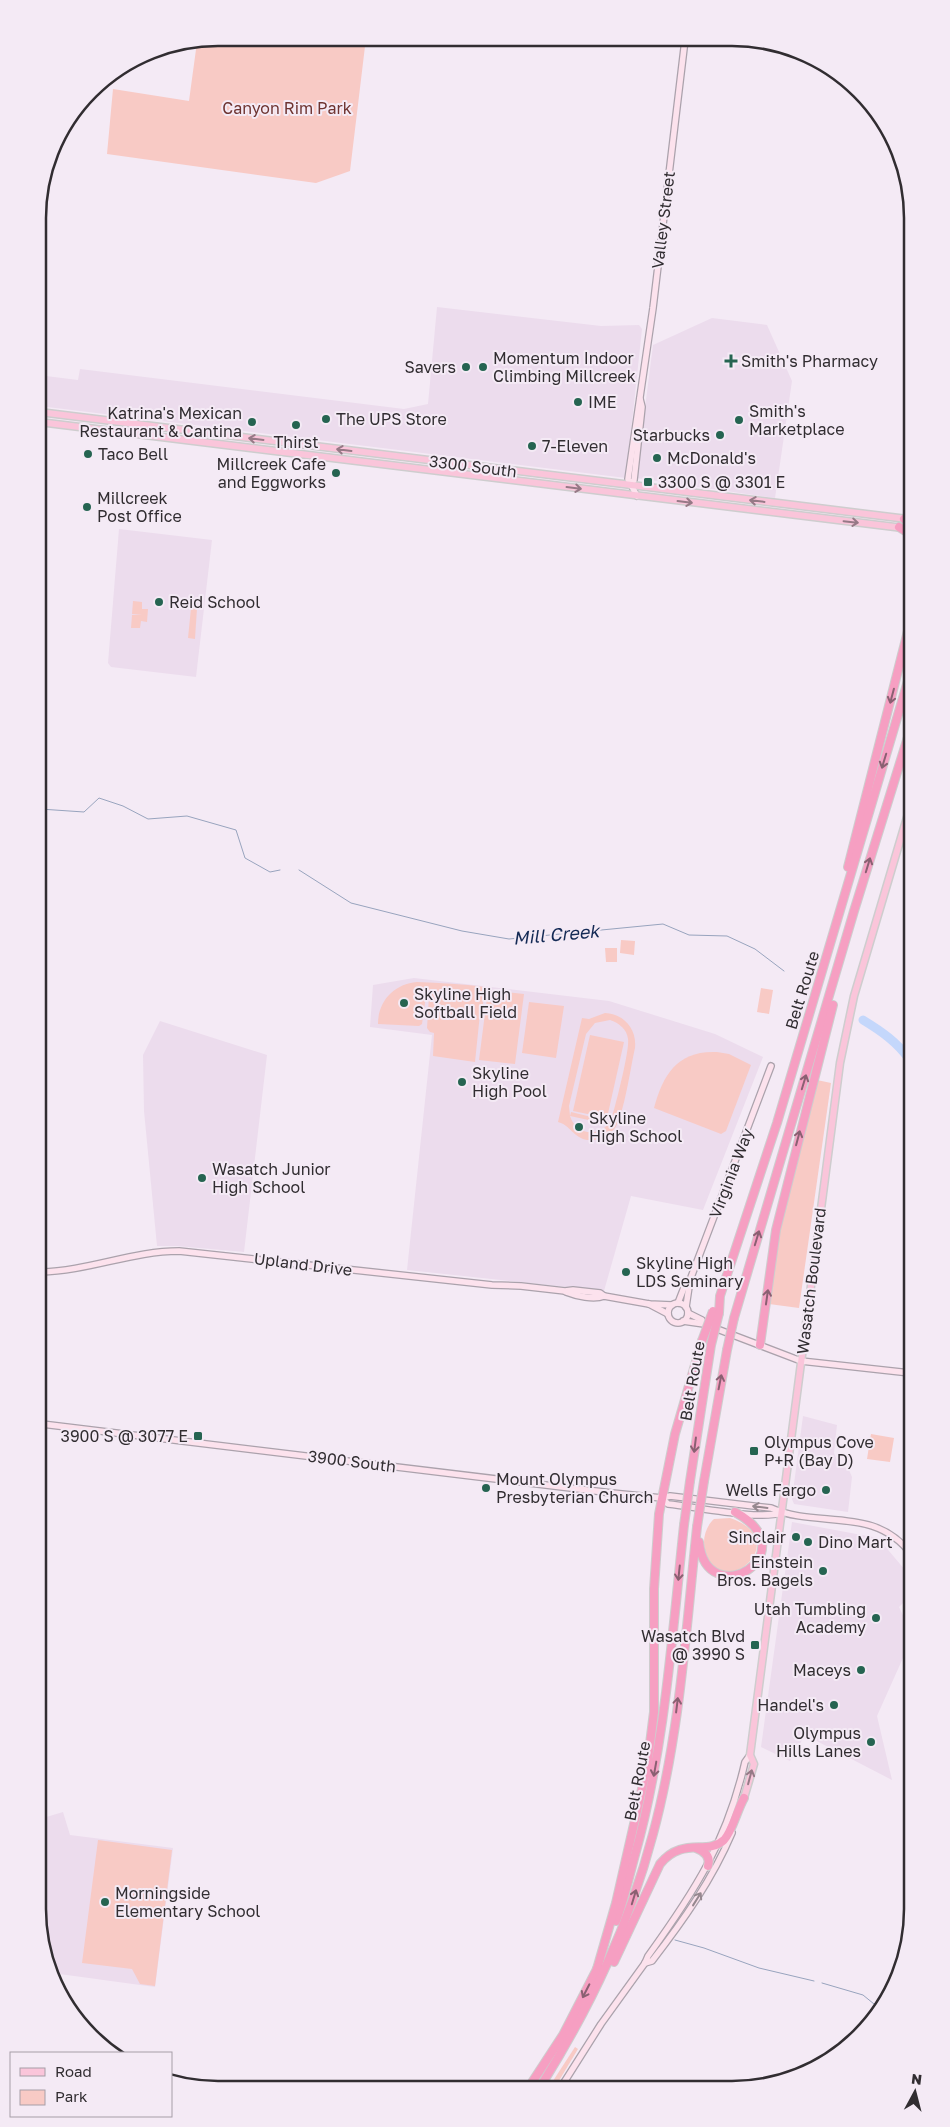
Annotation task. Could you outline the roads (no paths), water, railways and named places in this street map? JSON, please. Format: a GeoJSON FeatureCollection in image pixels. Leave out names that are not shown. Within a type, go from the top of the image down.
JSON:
{"type":"FeatureCollection","features":[{"type":"Feature","properties":{"kind":"highway"},"geometry":{"type":"LineString","coordinates":[[899,527],[904,530]]}},
{"type":"Feature","properties":{"kind":"highway"},"geometry":{"type":"LineString","coordinates":[[834,930],[855,837],[904,648]]}},
{"type":"Feature","properties":{"kind":"highway","name":"Belt Route"},"geometry":{"type":"LineString","coordinates":[[533,2081],[563,2036],[597,1969],[621,1906],[655,1772],[666,1697],[684,1525],[716,1312],[777,1123],[904,695]]}},
{"type":"Feature","properties":{"kind":"highway","name":"Belt Route"},"geometry":{"type":"LineString","coordinates":[[544,2081],[571,2037],[607,1968],[631,1906],[653,1834],[667,1770],[676,1712],[697,1527],[726,1350],[854,911],[904,751]]}},
{"type":"Feature","properties":{"kind":"highway"},"geometry":{"type":"LineString","coordinates":[[760,1345],[776,1230],[788,1174],[827,1032],[854,911]]}},
{"type":"Feature","properties":{"kind":"highway"},"geometry":{"type":"LineString","coordinates":[[597,1969],[616,1904],[647,1767],[654,1712],[654,1589],[657,1534],[662,1498],[675,1434],[702,1341],[716,1312]]}},
{"type":"Feature","properties":{"kind":"highway"},"geometry":{"type":"LineString","coordinates":[[697,1527],[700,1554],[705,1563],[723,1575],[741,1575],[755,1565],[760,1557],[762,1546],[757,1530],[749,1521],[734,1512]]}},
{"type":"Feature","properties":{"kind":"highway"},"geometry":{"type":"LineString","coordinates":[[571,2037],[609,1971],[658,1868],[673,1853],[692,1847],[706,1847],[718,1844],[726,1837],[744,1798]]}},
{"type":"Feature","properties":{"kind":"highway"},"geometry":{"type":"LineString","coordinates":[[692,1847],[701,1850],[707,1855],[710,1861],[708,1866]]}},
{"type":"Feature","properties":{"kind":"main road","name":"3300 South"},"geometry":{"type":"LineString","coordinates":[[47,413],[904,519]]}},
{"type":"Feature","properties":{"kind":"main road","name":"3300 South"},"geometry":{"type":"LineString","coordinates":[[47,423],[904,528]]}},
{"type":"Feature","properties":{"kind":"main road","name":"Wasatch Boulevard"},"geometry":{"type":"LineString","coordinates":[[744,1798],[754,1764],[750,1755],[844,1040],[854,996],[904,829]]}},
{"type":"Feature","properties":{"kind":"street","name":"Valley Street"},"geometry":{"type":"LineString","coordinates":[[630,485],[628,479],[637,408],[640,400],[684,46]]}},
{"type":"Feature","properties":{"kind":"street"},"geometry":{"type":"LineString","coordinates":[[630,485],[637,496]]}},
{"type":"Feature","properties":{"kind":"street","name":"Virginia Way"},"geometry":{"type":"LineString","coordinates":[[687,1310],[690,1280],[771,1066]]}},
{"type":"Feature","properties":{"kind":"street","name":"Upland Drive"},"geometry":{"type":"LineString","coordinates":[[46,1272],[156,1252],[179,1251],[492,1286],[573,1290],[597,1293],[604,1296]]}},
{"type":"Feature","properties":{"kind":"street","name":"Virginia Way"},"geometry":{"type":"LineString","coordinates":[[668,1314],[690,1280]]}},
{"type":"Feature","properties":{"kind":"street","name":"Upland Drive"},"geometry":{"type":"LineString","coordinates":[[565,1291],[572,1295],[604,1296],[649,1304],[675,1304]]}},
{"type":"Feature","properties":{"kind":"street","name":"Upland Drive"},"geometry":{"type":"LineString","coordinates":[[649,1304],[668,1314],[674,1322],[683,1321]]}},
{"type":"Feature","properties":{"kind":"street"},"geometry":{"type":"LineString","coordinates":[[675,1304],[702,1320],[704,1324]]}},
{"type":"Feature","properties":{"kind":"street"},"geometry":{"type":"LineString","coordinates":[[687,1310],[683,1321],[704,1324],[801,1361],[903,1372]]}},
{"type":"Feature","properties":{"kind":"street","name":"3900 South"},"geometry":{"type":"LineString","coordinates":[[46,1425],[662,1498],[670,1496],[771,1508],[782,1513]]}},
{"type":"Feature","properties":{"kind":"street","name":"3900 South"},"geometry":{"type":"LineString","coordinates":[[662,1498],[668,1504],[769,1516],[782,1513]]}},
{"type":"Feature","properties":{"kind":"street"},"geometry":{"type":"LineString","coordinates":[[782,1513],[850,1520],[868,1524],[892,1536],[903,1547]]}},
{"type":"Feature","properties":{"kind":"street","name":"Wasatch Boulevard"},"geometry":{"type":"LineString","coordinates":[[565,2081],[605,2018],[683,1908],[708,1866],[734,1804],[745,1762],[750,1755]]}},
{"type":"Feature","properties":{"kind":"street","name":"Wasatch Boulevard"},"geometry":{"type":"LineString","coordinates":[[645,1963],[652,1960],[672,1934],[710,1878],[726,1847],[744,1798]]}},
{"type":"Feature","properties":{"kind":"waterway","name":"Mill Creek"},"geometry":{"type":"LineString","coordinates":[[47,809],[84,812],[99,798],[123,806],[148,819],[187,816],[236,830],[245,858],[270,872],[280,870]]}},
{"type":"Feature","properties":{"kind":"waterway","name":"Mill Creek"},"geometry":{"type":"LineString","coordinates":[[299,870],[351,903],[462,931],[509,939],[663,924],[689,935],[727,936],[755,949],[784,971]]}},
{"type":"Feature","properties":{"kind":"waterway","name":"Mill Creek"},"geometry":{"type":"LineString","coordinates":[[863,1020],[888,1037],[904,1052]]}},
{"type":"Feature","properties":{"kind":"waterway"},"geometry":{"type":"LineString","coordinates":[[675,1940],[704,1948],[759,1968],[814,1981]]}},
{"type":"Feature","properties":{"kind":"waterway"},"geometry":{"type":"LineString","coordinates":[[822,1983],[863,1995],[875,2004]]}},
{"type":"Feature","properties":{"kind":"place","name":"Smith's Pharmacy"},"geometry":{"type":"Point","coordinates":[731,361]}},
{"type":"Feature","properties":{"kind":"place","name":"Savers"},"geometry":{"type":"Point","coordinates":[466,367]}},
{"type":"Feature","properties":{"kind":"place","name":"Momentum Indoor Climbing Millcreek"},"geometry":{"type":"Point","coordinates":[483,367]}},
{"type":"Feature","properties":{"kind":"place","name":"IME"},"geometry":{"type":"Point","coordinates":[578,402]}},
{"type":"Feature","properties":{"kind":"place","name":"The UPS Store"},"geometry":{"type":"Point","coordinates":[326,419]}},
{"type":"Feature","properties":{"kind":"place","name":"Smith's Marketplace"},"geometry":{"type":"Point","coordinates":[739,420]}},
{"type":"Feature","properties":{"kind":"place","name":"Katrina's Mexican Restaurant & Cantina"},"geometry":{"type":"Point","coordinates":[252,422]}},
{"type":"Feature","properties":{"kind":"place","name":"Thirst"},"geometry":{"type":"Point","coordinates":[296,425]}},
{"type":"Feature","properties":{"kind":"place","name":"Starbucks"},"geometry":{"type":"Point","coordinates":[720,435]}},
{"type":"Feature","properties":{"kind":"place","name":"7-Eleven"},"geometry":{"type":"Point","coordinates":[532,446]}},
{"type":"Feature","properties":{"kind":"place","name":"Taco Bell"},"geometry":{"type":"Point","coordinates":[88,454]}},
{"type":"Feature","properties":{"kind":"place","name":"McDonald's"},"geometry":{"type":"Point","coordinates":[657,458]}},
{"type":"Feature","properties":{"kind":"place","name":"Millcreek Cafe and Eggworks"},"geometry":{"type":"Point","coordinates":[336,473]}},
{"type":"Feature","properties":{"kind":"place","name":"3300 S @ 3301 E"},"geometry":{"type":"Point","coordinates":[648,482]}},
{"type":"Feature","properties":{"kind":"place","name":"Millcreek Post Office"},"geometry":{"type":"Point","coordinates":[87,507]}},
{"type":"Feature","properties":{"kind":"place","name":"Reid School"},"geometry":{"type":"Point","coordinates":[159,602]}},
{"type":"Feature","properties":{"kind":"place","name":"Skyline High Softball Field"},"geometry":{"type":"Point","coordinates":[404,1003]}},
{"type":"Feature","properties":{"kind":"place","name":"Skyline High Pool"},"geometry":{"type":"Point","coordinates":[462,1082]}},
{"type":"Feature","properties":{"kind":"place","name":"Skyline High School"},"geometry":{"type":"Point","coordinates":[579,1127]}},
{"type":"Feature","properties":{"kind":"place","name":"Wasatch Junior High School"},"geometry":{"type":"Point","coordinates":[202,1178]}},
{"type":"Feature","properties":{"kind":"place","name":"Skyline High LDS Seminary"},"geometry":{"type":"Point","coordinates":[626,1272]}},
{"type":"Feature","properties":{"kind":"place","name":"3900 S @ 3077 E"},"geometry":{"type":"Point","coordinates":[198,1436]}},
{"type":"Feature","properties":{"kind":"place","name":"Olympus Cove P+R (Bay D)"},"geometry":{"type":"Point","coordinates":[754,1451]}},
{"type":"Feature","properties":{"kind":"place","name":"Mount Olympus Presbyterian Church"},"geometry":{"type":"Point","coordinates":[486,1488]}},
{"type":"Feature","properties":{"kind":"place","name":"Wells Fargo"},"geometry":{"type":"Point","coordinates":[826,1490]}},
{"type":"Feature","properties":{"kind":"place","name":"Sinclair"},"geometry":{"type":"Point","coordinates":[796,1537]}},
{"type":"Feature","properties":{"kind":"place","name":"Dino Mart"},"geometry":{"type":"Point","coordinates":[808,1542]}},
{"type":"Feature","properties":{"kind":"place","name":"Einstein Bros. Bagels"},"geometry":{"type":"Point","coordinates":[823,1571]}},
{"type":"Feature","properties":{"kind":"place","name":"Utah Tumbling Academy"},"geometry":{"type":"Point","coordinates":[876,1618]}},
{"type":"Feature","properties":{"kind":"place","name":"Wasatch Blvd @ 3990 S"},"geometry":{"type":"Point","coordinates":[755,1645]}},
{"type":"Feature","properties":{"kind":"place","name":"Maceys"},"geometry":{"type":"Point","coordinates":[861,1670]}},
{"type":"Feature","properties":{"kind":"place","name":"Handel's"},"geometry":{"type":"Point","coordinates":[834,1705]}},
{"type":"Feature","properties":{"kind":"place","name":"Olympus Hills Lanes"},"geometry":{"type":"Point","coordinates":[871,1742]}},
{"type":"Feature","properties":{"kind":"place","name":"Morningside Elementary School"},"geometry":{"type":"Point","coordinates":[105,1902]}},
{"type":"Feature","properties":{"kind":"park label","name":"Canyon Rim Park"},"geometry":{"type":"Point","coordinates":[287,108]}}]}
